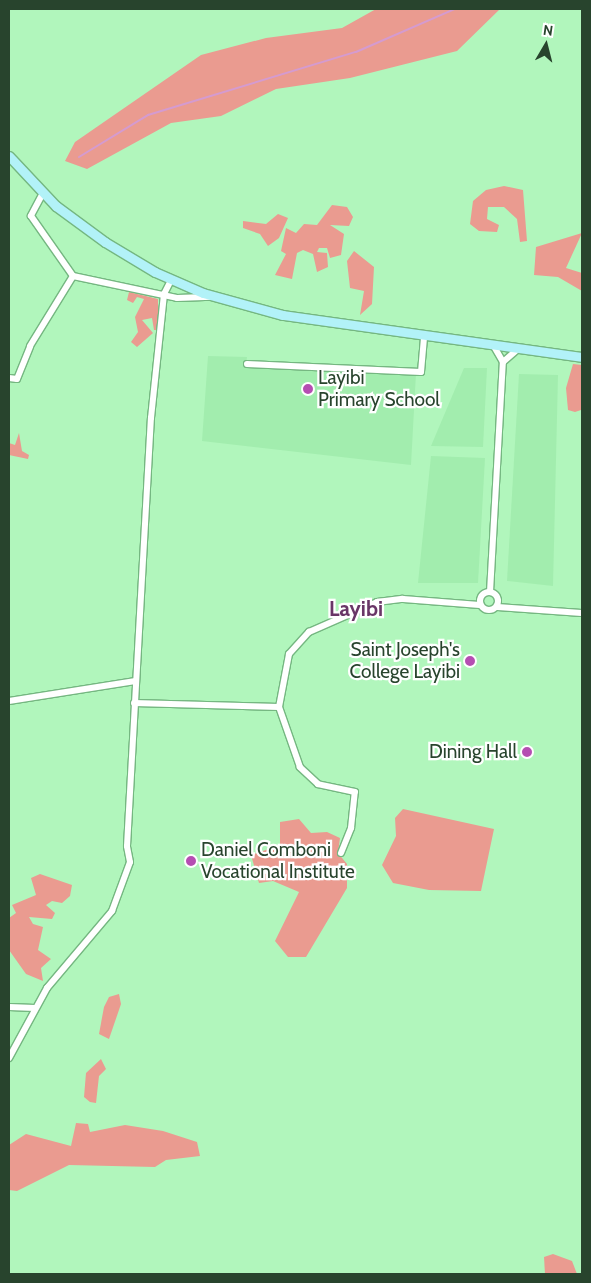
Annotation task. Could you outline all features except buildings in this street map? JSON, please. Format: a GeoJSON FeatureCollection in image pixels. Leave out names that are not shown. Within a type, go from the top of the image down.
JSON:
{"type":"FeatureCollection","features":[{"type":"Feature","properties":{"kind":"street"},"geometry":{"type":"LineString","coordinates":[[9,156],[43,194],[104,242],[171,280],[214,297],[274,313],[582,357]]}},
{"type":"Feature","properties":{"kind":"street"},"geometry":{"type":"LineString","coordinates":[[43,194],[30,216],[73,276],[187,299],[214,297]]}},
{"type":"Feature","properties":{"kind":"street"},"geometry":{"type":"LineString","coordinates":[[9,378],[17,379],[30,346],[73,276]]}},
{"type":"Feature","properties":{"kind":"street"},"geometry":{"type":"LineString","coordinates":[[9,1058],[35,1008],[111,912],[127,870],[135,681],[151,418],[164,294],[171,280]]}},
{"type":"Feature","properties":{"kind":"street"},"geometry":{"type":"LineString","coordinates":[[247,364],[422,372],[424,335]]}},
{"type":"Feature","properties":{"kind":"street"},"geometry":{"type":"LineString","coordinates":[[490,592],[503,362],[493,344]]}},
{"type":"Feature","properties":{"kind":"street"},"geometry":{"type":"LineString","coordinates":[[503,362],[520,348]]}},
{"type":"Feature","properties":{"kind":"street"},"geometry":{"type":"LineString","coordinates":[[480,604],[480,598],[490,592]]}},
{"type":"Feature","properties":{"kind":"street"},"geometry":{"type":"LineString","coordinates":[[490,592],[498,599],[497,607]]}},
{"type":"Feature","properties":{"kind":"street"},"geometry":{"type":"LineString","coordinates":[[341,853],[350,828],[355,792],[318,784],[307,774],[296,757],[279,707],[293,648],[305,635],[336,617],[389,600],[480,604],[488,610],[497,607],[582,613]]}},
{"type":"Feature","properties":{"kind":"street"},"geometry":{"type":"LineString","coordinates":[[9,701],[135,681]]}},
{"type":"Feature","properties":{"kind":"street"},"geometry":{"type":"LineString","coordinates":[[134,703],[279,707]]}},
{"type":"Feature","properties":{"kind":"street"},"geometry":{"type":"LineString","coordinates":[[9,1006],[35,1008]]}},
{"type":"Feature","properties":{"kind":"shaded area"},"geometry":{"type":"Polygon","coordinates":[[[376,9],[500,9],[457,51],[350,78],[276,89],[221,116],[171,123],[87,169],[65,161],[75,142],[201,55],[266,38],[342,28],[376,9]]]}},
{"type":"Feature","properties":{"kind":"shaded area"},"geometry":{"type":"Polygon","coordinates":[[[504,186],[523,190],[527,241],[520,242],[517,219],[504,207],[488,207],[487,219],[499,225],[497,232],[479,231],[470,224],[473,201],[486,190],[504,186]]]}},
{"type":"Feature","properties":{"kind":"shaded area"},"geometry":{"type":"Polygon","coordinates":[[[332,205],[347,207],[353,217],[349,226],[330,225],[344,234],[341,255],[330,258],[327,248],[319,248],[317,252],[327,253],[328,267],[317,272],[313,254],[303,250],[297,253],[292,279],[275,275],[286,254],[281,251],[286,228],[296,233],[304,224],[317,225],[332,205]]]}},
{"type":"Feature","properties":{"kind":"shaded area"},"geometry":{"type":"Polygon","coordinates":[[[278,214],[288,218],[279,238],[268,246],[260,234],[243,228],[243,221],[266,224],[278,214]]]}},
{"type":"Feature","properties":{"kind":"shaded area"},"geometry":{"type":"Polygon","coordinates":[[[582,233],[566,268],[582,273],[582,291],[558,277],[534,275],[536,247],[582,233]]]}},
{"type":"Feature","properties":{"kind":"shaded area"},"geometry":{"type":"Polygon","coordinates":[[[354,251],[374,267],[372,304],[360,315],[364,291],[350,288],[347,261],[354,251]]]}},
{"type":"Feature","properties":{"kind":"shaded area"},"geometry":{"type":"Polygon","coordinates":[[[129,292],[158,299],[158,330],[154,330],[152,318],[142,320],[153,333],[137,347],[131,342],[138,332],[135,317],[144,299],[137,297],[133,303],[127,300],[129,292]]]}},
{"type":"Feature","properties":{"kind":"shaded area"},"geometry":{"type":"Polygon","coordinates":[[[208,356],[247,357],[246,365],[416,373],[411,465],[202,441],[208,356]]]}},
{"type":"Feature","properties":{"kind":"shaded area"},"geometry":{"type":"Polygon","coordinates":[[[573,364],[582,365],[581,410],[575,412],[568,410],[566,388],[573,364]]]}},
{"type":"Feature","properties":{"kind":"shaded area"},"geometry":{"type":"Polygon","coordinates":[[[464,368],[487,368],[483,447],[431,446],[464,368]]]}},
{"type":"Feature","properties":{"kind":"shaded area"},"geometry":{"type":"Polygon","coordinates":[[[519,374],[558,375],[553,586],[507,581],[519,374]]]}},
{"type":"Feature","properties":{"kind":"shaded area"},"geometry":{"type":"Polygon","coordinates":[[[19,433],[22,451],[29,455],[28,459],[9,455],[9,443],[15,445],[19,433]]]}},
{"type":"Feature","properties":{"kind":"shaded area"},"geometry":{"type":"Polygon","coordinates":[[[431,456],[485,458],[478,583],[418,583],[431,456]]]}},
{"type":"Feature","properties":{"kind":"shaded area"},"geometry":{"type":"Polygon","coordinates":[[[403,809],[494,829],[481,891],[429,890],[393,883],[382,865],[396,836],[395,818],[403,809]]]}},
{"type":"Feature","properties":{"kind":"shaded area"},"geometry":{"type":"Polygon","coordinates":[[[299,819],[311,833],[327,832],[340,838],[338,853],[347,864],[347,888],[306,957],[288,957],[275,941],[299,892],[273,881],[259,883],[251,855],[280,845],[280,822],[299,819]]]}},
{"type":"Feature","properties":{"kind":"shaded area"},"geometry":{"type":"Polygon","coordinates":[[[40,874],[72,885],[70,896],[62,903],[52,901],[46,905],[55,913],[52,919],[29,917],[33,924],[43,927],[38,950],[51,959],[41,968],[43,981],[26,974],[9,950],[9,918],[16,913],[12,905],[36,895],[31,878],[40,874]]]}},
{"type":"Feature","properties":{"kind":"shaded area"},"geometry":{"type":"Polygon","coordinates":[[[119,994],[121,1004],[109,1039],[99,1034],[104,1007],[109,997],[119,994]]]}},
{"type":"Feature","properties":{"kind":"shaded area"},"geometry":{"type":"Polygon","coordinates":[[[101,1059],[106,1069],[99,1076],[96,1103],[90,1102],[84,1097],[86,1073],[101,1059]]]}},
{"type":"Feature","properties":{"kind":"shaded area"},"geometry":{"type":"Polygon","coordinates":[[[76,1123],[88,1124],[90,1132],[125,1125],[163,1131],[197,1142],[200,1156],[166,1160],[155,1167],[69,1165],[17,1191],[9,1190],[9,1145],[26,1134],[71,1146],[76,1123]]]}},
{"type":"Feature","properties":{"kind":"shaded area"},"geometry":{"type":"Polygon","coordinates":[[[553,1254],[572,1261],[577,1274],[545,1274],[544,1257],[553,1254]]]}},
{"type":"Feature","properties":{"kind":"waterway"},"geometry":{"type":"LineString","coordinates":[[79,157],[148,115],[356,52],[455,9]]}},
{"type":"Feature","properties":{"kind":"place","name":"Layibi Primary School"},"geometry":{"type":"Point","coordinates":[308,389]}},
{"type":"Feature","properties":{"kind":"place","name":"Saint Joseph's College Layibi"},"geometry":{"type":"Point","coordinates":[470,661]}},
{"type":"Feature","properties":{"kind":"place","name":"Dining Hall"},"geometry":{"type":"Point","coordinates":[527,752]}},
{"type":"Feature","properties":{"kind":"place","name":"Daniel Comboni Vocational Institute"},"geometry":{"type":"Point","coordinates":[191,861]}},
{"type":"Feature","properties":{"kind":"district","name":"Layibi"},"geometry":{"type":"Point","coordinates":[356,609]}}]}
